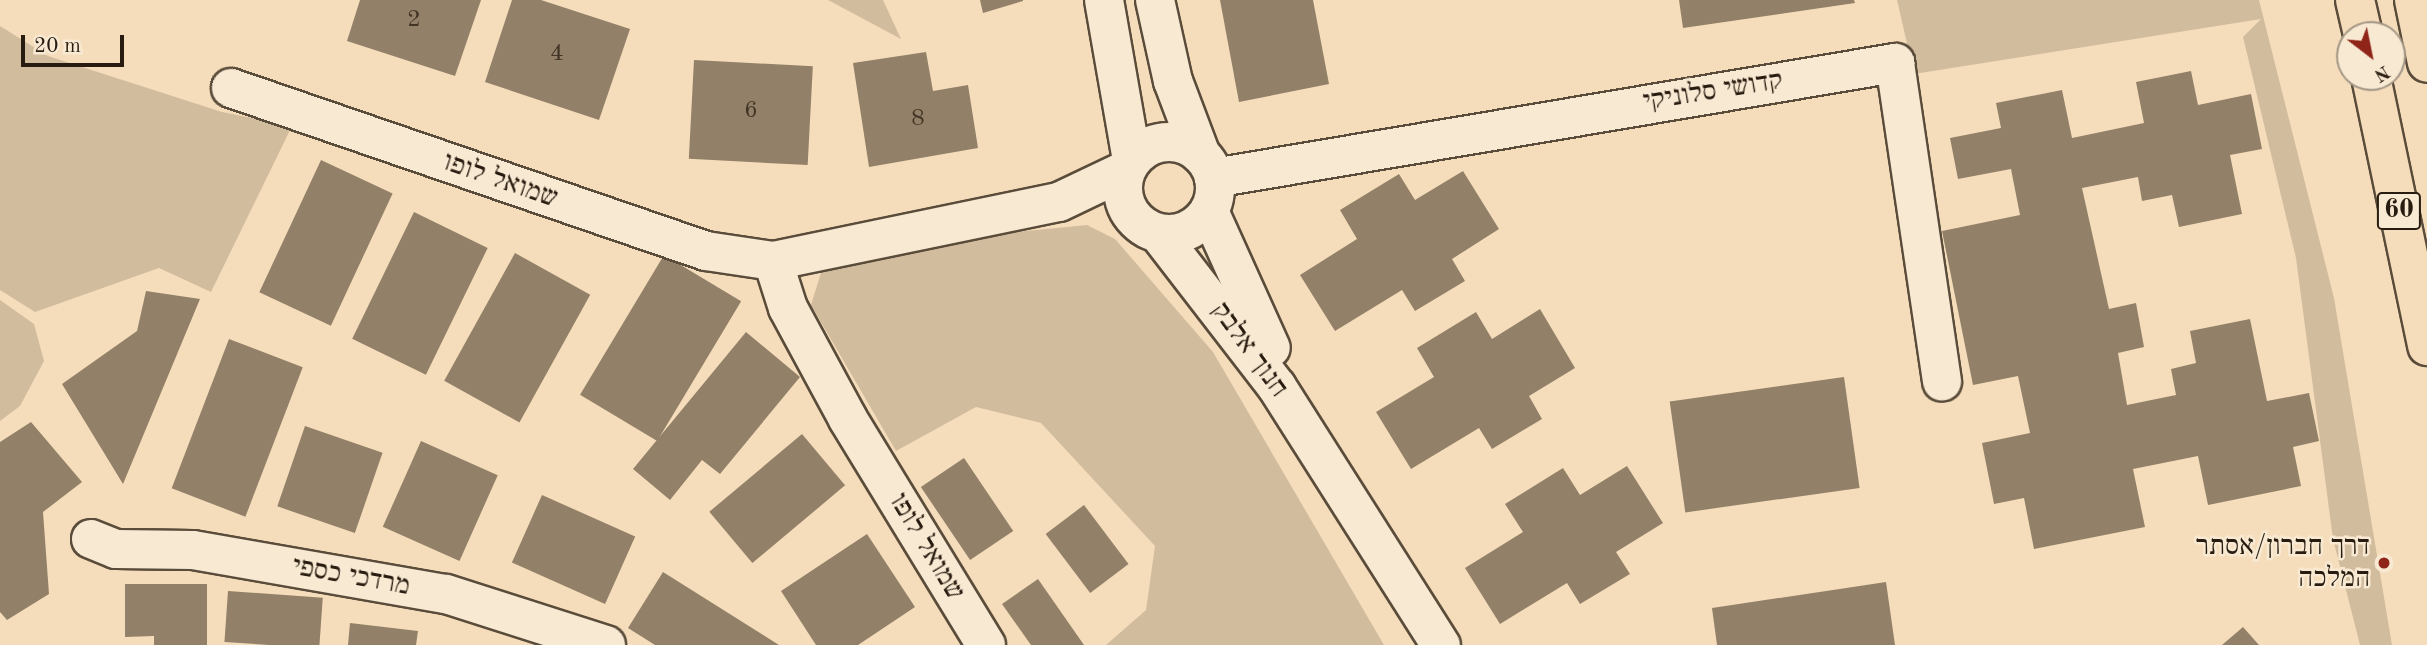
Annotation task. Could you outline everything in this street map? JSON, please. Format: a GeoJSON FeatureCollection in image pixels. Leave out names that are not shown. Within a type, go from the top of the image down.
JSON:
{"type":"FeatureCollection","features":[{"type":"Feature","properties":{"kind":"highway"},"geometry":{"type":"LineString","coordinates":[[2355,0],[2360,21]]}},
{"type":"Feature","properties":{"kind":"highway"},"geometry":{"type":"LineString","coordinates":[[2414,0],[2427,63]]}},
{"type":"Feature","properties":{"kind":"highway","name":"60"},"geometry":{"type":"LineString","coordinates":[[2374,91],[2427,346]]}},
{"type":"Feature","properties":{"kind":"street"},"geometry":{"type":"LineString","coordinates":[[1104,0],[1129,165],[1143,222],[1182,232],[1208,182],[1174,142],[1148,147],[1129,165]]}},
{"type":"Feature","properties":{"kind":"street","name":"חנוך אלבק"},"geometry":{"type":"LineString","coordinates":[[1155,0],[1173,81],[1208,182],[1335,471]]}},
{"type":"Feature","properties":{"kind":"street","name":"קדושי סלוניקי"},"geometry":{"type":"LineString","coordinates":[[1208,182],[1895,63],[1942,382]]}},
{"type":"Feature","properties":{"kind":"street","name":"שמואל לופו"},"geometry":{"type":"LineString","coordinates":[[231,88],[706,251],[772,261],[1059,202],[1129,165]]}},
{"type":"Feature","properties":{"kind":"street","name":"שמואל לופו"},"geometry":{"type":"LineString","coordinates":[[1059,202],[1143,222]]}},
{"type":"Feature","properties":{"kind":"street","name":"חנוך אלבק"},"geometry":{"type":"LineString","coordinates":[[1143,222],[1235,328],[1335,471],[1441,645]]}},
{"type":"Feature","properties":{"kind":"street","name":"שמואל לופו"},"geometry":{"type":"LineString","coordinates":[[772,261],[788,308],[848,419],[986,645]]}},
{"type":"Feature","properties":{"kind":"street","name":"מרדכי כספי"},"geometry":{"type":"LineString","coordinates":[[91,539],[116,549],[193,550],[446,594],[606,645]]}},
{"type":"Feature","properties":{"kind":"shaded area"},"geometry":{"type":"Polygon","coordinates":[[[828,0],[883,0],[901,39],[828,0]]]}},
{"type":"Feature","properties":{"kind":"shaded area"},"geometry":{"type":"Polygon","coordinates":[[[1897,0],[2259,0],[2334,298],[2392,645],[2360,645],[2333,539],[2296,258],[2243,37],[2261,19],[1914,74],[1897,0]]]}},
{"type":"Feature","properties":{"kind":"shaded area"},"geometry":{"type":"Polygon","coordinates":[[[0,26],[48,56],[222,112],[292,126],[211,292],[159,268],[35,312],[0,290],[0,26]]]}},
{"type":"Feature","properties":{"kind":"shaded area"},"geometry":{"type":"Polygon","coordinates":[[[1087,225],[1115,239],[1213,352],[1384,645],[1106,645],[1146,610],[1155,546],[1041,423],[976,407],[896,451],[811,305],[824,263],[937,240],[1087,225]]]}},
{"type":"Feature","properties":{"kind":"shaded area"},"geometry":{"type":"Polygon","coordinates":[[[0,300],[34,324],[44,361],[20,406],[0,421],[0,300]]]}},
{"type":"Feature","properties":{"kind":"building"},"geometry":{"type":"Polygon","coordinates":[[[360,0],[481,0],[455,76],[347,41],[360,0]]]}},
{"type":"Feature","properties":{"kind":"building"},"geometry":{"type":"Polygon","coordinates":[[[512,0],[541,0],[630,29],[599,120],[485,82],[512,0]]]}},
{"type":"Feature","properties":{"kind":"building"},"geometry":{"type":"Polygon","coordinates":[[[980,0],[1023,0],[1023,1],[983,13],[980,0]]]}},
{"type":"Feature","properties":{"kind":"building"},"geometry":{"type":"Polygon","coordinates":[[[1220,0],[1313,0],[1329,84],[1239,102],[1220,0]]]}},
{"type":"Feature","properties":{"kind":"building"},"geometry":{"type":"Polygon","coordinates":[[[1679,0],[1854,0],[1855,3],[1683,28],[1679,0]]]}},
{"type":"Feature","properties":{"kind":"building"},"geometry":{"type":"Polygon","coordinates":[[[926,52],[933,91],[968,85],[978,148],[869,167],[853,63],[926,52]]]}},
{"type":"Feature","properties":{"kind":"building"},"geometry":{"type":"Polygon","coordinates":[[[694,60],[813,66],[808,165],[689,159],[694,60]]]}},
{"type":"Feature","properties":{"kind":"building"},"geometry":{"type":"Polygon","coordinates":[[[2191,71],[2198,105],[2251,94],[2262,149],[2230,155],[2242,214],[2179,227],[2172,195],[2142,201],[2138,177],[2082,188],[2109,309],[2136,303],[2144,347],[2118,353],[2127,405],[2176,395],[2171,369],[2196,363],[2190,331],[2250,319],[2267,401],[2309,393],[2319,441],[2293,447],[2301,486],[2208,505],[2198,456],[2133,469],[2145,527],[2034,549],[2024,498],[1994,504],[1982,443],[2030,433],[2018,376],[1973,385],[1942,231],[2020,215],[2011,169],[1958,179],[1950,138],[2001,128],[1996,103],[2062,90],[2072,138],[2144,123],[2136,82],[2191,71]]]}},
{"type":"Feature","properties":{"kind":"building"},"geometry":{"type":"Polygon","coordinates":[[[321,160],[393,193],[331,326],[259,292],[321,160]]]}},
{"type":"Feature","properties":{"kind":"building"},"geometry":{"type":"Polygon","coordinates":[[[1463,171],[1499,229],[1452,259],[1465,281],[1415,311],[1402,290],[1335,331],[1300,275],[1357,239],[1340,210],[1399,174],[1415,200],[1463,171]]]}},
{"type":"Feature","properties":{"kind":"building"},"geometry":{"type":"Polygon","coordinates":[[[414,212],[488,248],[426,375],[352,339],[414,212]]]}},
{"type":"Feature","properties":{"kind":"building"},"geometry":{"type":"Polygon","coordinates":[[[515,253],[590,295],[519,422],[444,381],[515,253]]]}},
{"type":"Feature","properties":{"kind":"building"},"geometry":{"type":"Polygon","coordinates":[[[664,255],[741,301],[657,441],[580,395],[664,255]]]}},
{"type":"Feature","properties":{"kind":"building"},"geometry":{"type":"Polygon","coordinates":[[[146,291],[200,299],[123,484],[62,384],[137,331],[146,291]]]}},
{"type":"Feature","properties":{"kind":"building"},"geometry":{"type":"Polygon","coordinates":[[[1540,309],[1575,368],[1529,396],[1542,419],[1492,449],[1479,428],[1411,469],[1376,412],[1434,377],[1417,348],[1476,312],[1492,339],[1540,309]]]}},
{"type":"Feature","properties":{"kind":"building"},"geometry":{"type":"Polygon","coordinates":[[[746,332],[800,377],[720,474],[702,460],[670,500],[633,469],[746,332]]]}},
{"type":"Feature","properties":{"kind":"building"},"geometry":{"type":"Polygon","coordinates":[[[229,339],[303,367],[245,517],[172,488],[229,339]]]}},
{"type":"Feature","properties":{"kind":"building"},"geometry":{"type":"Polygon","coordinates":[[[1844,377],[1860,488],[1685,512],[1670,401],[1844,377]]]}},
{"type":"Feature","properties":{"kind":"building"},"geometry":{"type":"Polygon","coordinates":[[[31,422],[82,482],[43,512],[49,594],[7,620],[0,612],[0,442],[31,422]]]}},
{"type":"Feature","properties":{"kind":"building"},"geometry":{"type":"Polygon","coordinates":[[[305,426],[383,453],[355,533],[277,506],[305,426]]]}},
{"type":"Feature","properties":{"kind":"building"},"geometry":{"type":"Polygon","coordinates":[[[802,434],[845,485],[752,563],[709,512],[802,434]]]}},
{"type":"Feature","properties":{"kind":"building"},"geometry":{"type":"Polygon","coordinates":[[[421,441],[498,475],[460,561],[383,527],[421,441]]]}},
{"type":"Feature","properties":{"kind":"building"},"geometry":{"type":"Polygon","coordinates":[[[964,458],[1013,531],[970,560],[921,487],[964,458]]]}},
{"type":"Feature","properties":{"kind":"building"},"geometry":{"type":"Polygon","coordinates":[[[1627,466],[1663,523],[1616,552],[1630,574],[1580,604],[1567,583],[1500,624],[1465,568],[1523,532],[1505,504],[1563,468],[1580,495],[1627,466]]]}},
{"type":"Feature","properties":{"kind":"building"},"geometry":{"type":"Polygon","coordinates":[[[542,495],[635,536],[605,604],[512,563],[542,495]]]}},
{"type":"Feature","properties":{"kind":"building"},"geometry":{"type":"Polygon","coordinates":[[[1084,505],[1129,564],[1090,593],[1046,534],[1084,505]]]}},
{"type":"Feature","properties":{"kind":"building"},"geometry":{"type":"Polygon","coordinates":[[[867,534],[915,607],[858,645],[816,645],[781,591],[867,534]]]}},
{"type":"Feature","properties":{"kind":"building"},"geometry":{"type":"Polygon","coordinates":[[[663,572],[779,645],[655,645],[628,628],[663,572]]]}},
{"type":"Feature","properties":{"kind":"building"},"geometry":{"type":"Polygon","coordinates":[[[1038,579],[1084,645],[1031,645],[1002,604],[1038,579]]]}},
{"type":"Feature","properties":{"kind":"building"},"geometry":{"type":"Polygon","coordinates":[[[1886,582],[1895,645],[1717,645],[1712,608],[1886,582]]]}},
{"type":"Feature","properties":{"kind":"building"},"geometry":{"type":"Polygon","coordinates":[[[125,584],[207,584],[207,645],[154,645],[154,636],[125,637],[125,584]]]}},
{"type":"Feature","properties":{"kind":"building"},"geometry":{"type":"Polygon","coordinates":[[[228,591],[323,598],[319,645],[224,642],[228,591]]]}},
{"type":"Feature","properties":{"kind":"building"},"geometry":{"type":"Polygon","coordinates":[[[350,623],[418,631],[416,645],[348,645],[350,623]]]}},
{"type":"Feature","properties":{"kind":"building"},"geometry":{"type":"Polygon","coordinates":[[[2243,627],[2259,645],[2222,645],[2243,627]]]}},
{"type":"Feature","properties":{"kind":"place","name":"דרך חברון/אסתר המלכה"},"geometry":{"type":"Point","coordinates":[2384,563]}}]}
